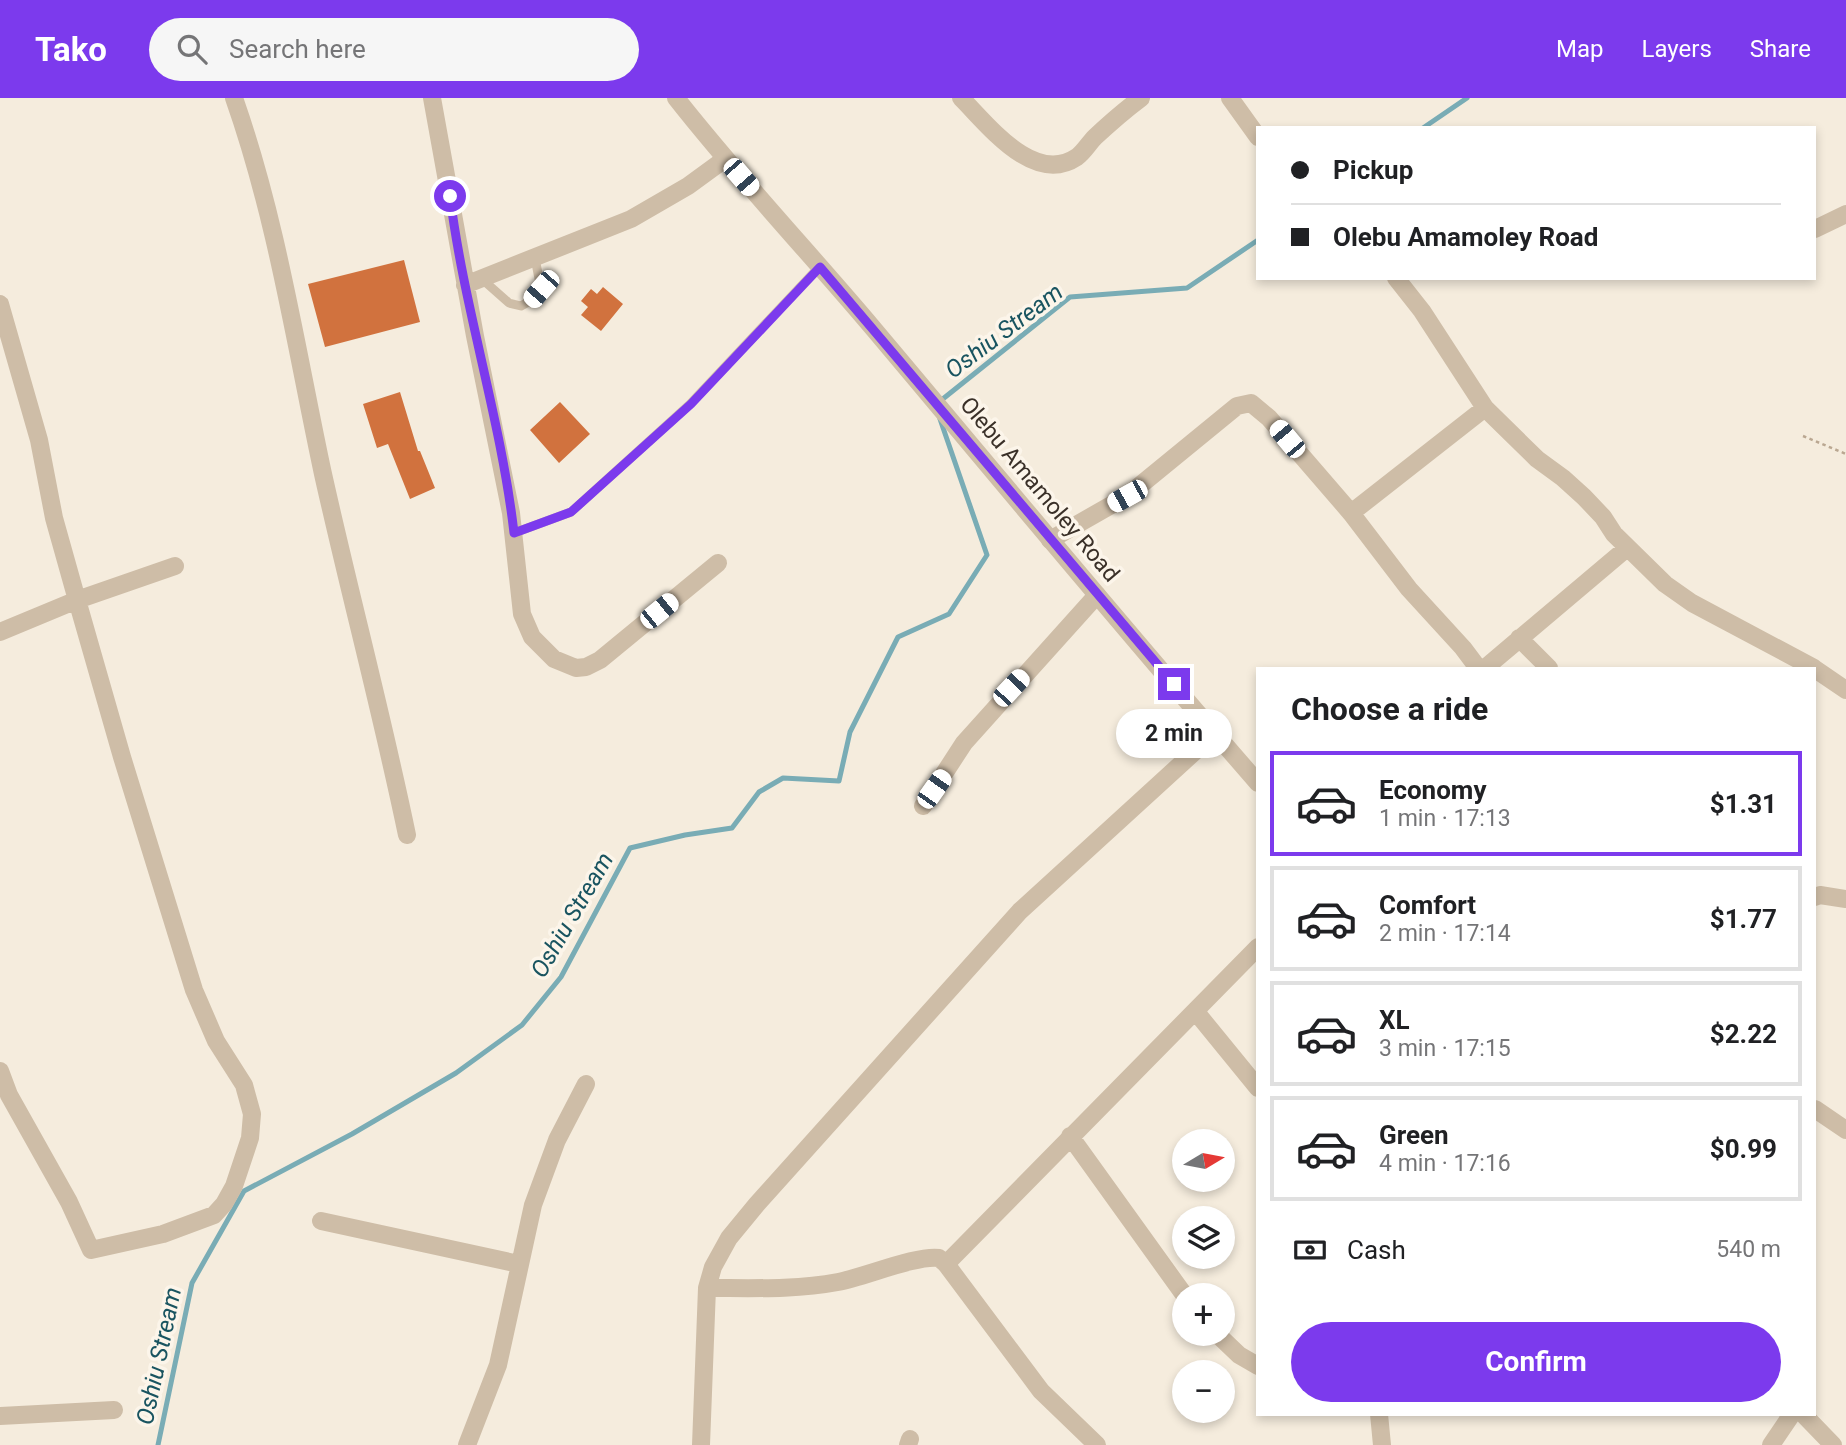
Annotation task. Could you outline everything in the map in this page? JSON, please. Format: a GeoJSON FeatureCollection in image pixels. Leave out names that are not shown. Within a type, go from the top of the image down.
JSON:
{"type":"FeatureCollection","features":[{"type":"Feature","properties":{"kind":"street"},"geometry":{"type":"LineString","coordinates":[[234,98],[277,246],[323,473],[407,835]]}},
{"type":"Feature","properties":{"kind":"street"},"geometry":{"type":"LineString","coordinates":[[432,98],[465,285],[503,467],[514,533],[522,614],[532,637],[554,659],[576,668],[586,667],[600,660],[718,563]]}},
{"type":"Feature","properties":{"kind":"street","name":"Olebu Amamoley Road"},"geometry":{"type":"LineString","coordinates":[[676,98],[725,159],[1256,781]]}},
{"type":"Feature","properties":{"kind":"street"},"geometry":{"type":"LineString","coordinates":[[961,98],[1007,145],[1037,163],[1051,165],[1078,156],[1108,125],[1141,98]]}},
{"type":"Feature","properties":{"kind":"street"},"geometry":{"type":"LineString","coordinates":[[1230,98],[1256,134]]}},
{"type":"Feature","properties":{"kind":"street"},"geometry":{"type":"LineString","coordinates":[[465,285],[631,219],[688,186],[725,159]]}},
{"type":"Feature","properties":{"kind":"street"},"geometry":{"type":"LineString","coordinates":[[1816,229],[1846,214]]}},
{"type":"Feature","properties":{"kind":"street"},"geometry":{"type":"LineString","coordinates":[[1398,280],[1422,311],[1485,408],[1537,460],[1584,497],[1628,548],[1665,584],[1692,603],[1810,667]]}},
{"type":"Feature","properties":{"kind":"street"},"geometry":{"type":"LineString","coordinates":[[0,304],[38,440],[54,518],[77,600],[194,990],[216,1041],[244,1085],[252,1114],[250,1138],[224,1204],[214,1215],[163,1234],[91,1250],[69,1202],[5,1099],[0,1071]]}},
{"type":"Feature","properties":{"kind":"street"},"geometry":{"type":"LineString","coordinates":[[1051,540],[1127,496],[1237,406],[1251,403],[1269,418],[1351,513],[1409,589],[1477,667]]}},
{"type":"Feature","properties":{"kind":"street"},"geometry":{"type":"LineString","coordinates":[[1351,513],[1485,408]]}},
{"type":"Feature","properties":{"kind":"street"},"geometry":{"type":"LineString","coordinates":[[1486,667],[1628,548]]}},
{"type":"Feature","properties":{"kind":"street"},"geometry":{"type":"LineString","coordinates":[[0,632],[77,600],[175,566]]}},
{"type":"Feature","properties":{"kind":"street"},"geometry":{"type":"LineString","coordinates":[[923,806],[964,743],[1097,595]]}},
{"type":"Feature","properties":{"kind":"street"},"geometry":{"type":"LineString","coordinates":[[1520,638],[1548,667]]}},
{"type":"Feature","properties":{"kind":"street"},"geometry":{"type":"LineString","coordinates":[[1816,670],[1846,690]]}},
{"type":"Feature","properties":{"kind":"street"},"geometry":{"type":"LineString","coordinates":[[701,1445],[708,1288],[713,1267],[729,1238],[816,1137],[1020,911],[1215,733]]}},
{"type":"Feature","properties":{"kind":"street"},"geometry":{"type":"LineString","coordinates":[[1816,897],[1846,899]]}},
{"type":"Feature","properties":{"kind":"street"},"geometry":{"type":"LineString","coordinates":[[946,1264],[1256,949]]}},
{"type":"Feature","properties":{"kind":"street"},"geometry":{"type":"LineString","coordinates":[[1196,1012],[1256,1086]]}},
{"type":"Feature","properties":{"kind":"street"},"geometry":{"type":"LineString","coordinates":[[467,1445],[498,1365],[537,1193],[557,1140],[586,1084]]}},
{"type":"Feature","properties":{"kind":"street"},"geometry":{"type":"LineString","coordinates":[[1816,1110],[1846,1130]]}},
{"type":"Feature","properties":{"kind":"street"},"geometry":{"type":"LineString","coordinates":[[1070,1136],[1176,1283]]}},
{"type":"Feature","properties":{"kind":"street"},"geometry":{"type":"LineString","coordinates":[[321,1222],[519,1264]]}},
{"type":"Feature","properties":{"kind":"street"},"geometry":{"type":"LineString","coordinates":[[708,1288],[784,1287],[838,1282],[934,1257],[946,1264],[1041,1391],[1097,1445]]}},
{"type":"Feature","properties":{"kind":"street"},"geometry":{"type":"LineString","coordinates":[[1230,1346],[1256,1365]]}},
{"type":"Feature","properties":{"kind":"street"},"geometry":{"type":"LineString","coordinates":[[0,1416],[114,1410]]}},
{"type":"Feature","properties":{"kind":"street"},"geometry":{"type":"LineString","coordinates":[[1379,1416],[1382,1445]]}},
{"type":"Feature","properties":{"kind":"street"},"geometry":{"type":"LineString","coordinates":[[1771,1445],[1791,1416]]}},
{"type":"Feature","properties":{"kind":"street"},"geometry":{"type":"LineString","coordinates":[[1805,1416],[1833,1445]]}},
{"type":"Feature","properties":{"kind":"lane"},"geometry":{"type":"LineString","coordinates":[[483,280],[509,303],[521,306],[541,289],[535,258]]}},
{"type":"Feature","properties":{"kind":"lane"},"geometry":{"type":"LineString","coordinates":[[514,533],[571,512],[691,404],[820,267]]}},
{"type":"Feature","properties":{"kind":"path"},"geometry":{"type":"LineString","coordinates":[[1803,436],[1846,454]]}},
{"type":"Feature","properties":{"kind":"building"},"geometry":{"type":"Polygon","coordinates":[[[404,260],[420,322],[325,347],[308,284],[404,260]]]}},
{"type":"Feature","properties":{"kind":"building"},"geometry":{"type":"Polygon","coordinates":[[[603,287],[623,304],[601,331],[581,315],[588,307],[581,301],[591,289],[597,294],[603,287]]]}},
{"type":"Feature","properties":{"kind":"building"},"geometry":{"type":"Polygon","coordinates":[[[400,392],[418,451],[435,488],[410,499],[388,444],[377,448],[363,404],[400,392]]]}},
{"type":"Feature","properties":{"kind":"building"},"geometry":{"type":"Polygon","coordinates":[[[560,402],[590,434],[559,463],[530,430],[560,402]]]}},
{"type":"Feature","properties":{"kind":"waterway","name":"Oshiu Stream"},"geometry":{"type":"LineString","coordinates":[[1426,126],[1467,98]]}},
{"type":"Feature","properties":{"kind":"waterway","name":"Oshiu Stream"},"geometry":{"type":"LineString","coordinates":[[939,402],[1070,297],[1187,288],[1256,241]]}},
{"type":"Feature","properties":{"kind":"waterway","name":"Oshiu Stream"},"geometry":{"type":"LineString","coordinates":[[158,1445],[192,1283],[244,1191],[352,1134],[456,1073],[522,1025],[561,977],[630,848],[685,835],[732,828],[759,792],[783,778],[839,781],[850,732],[898,637],[949,614],[987,555],[940,419]]}},
{"type":"Feature","properties":{"kind":"route"},"geometry":{"type":"LineString","coordinates":[[450,196],[459,256],[514,533],[571,512],[691,404],[820,267],[1174,684]]}}]}
